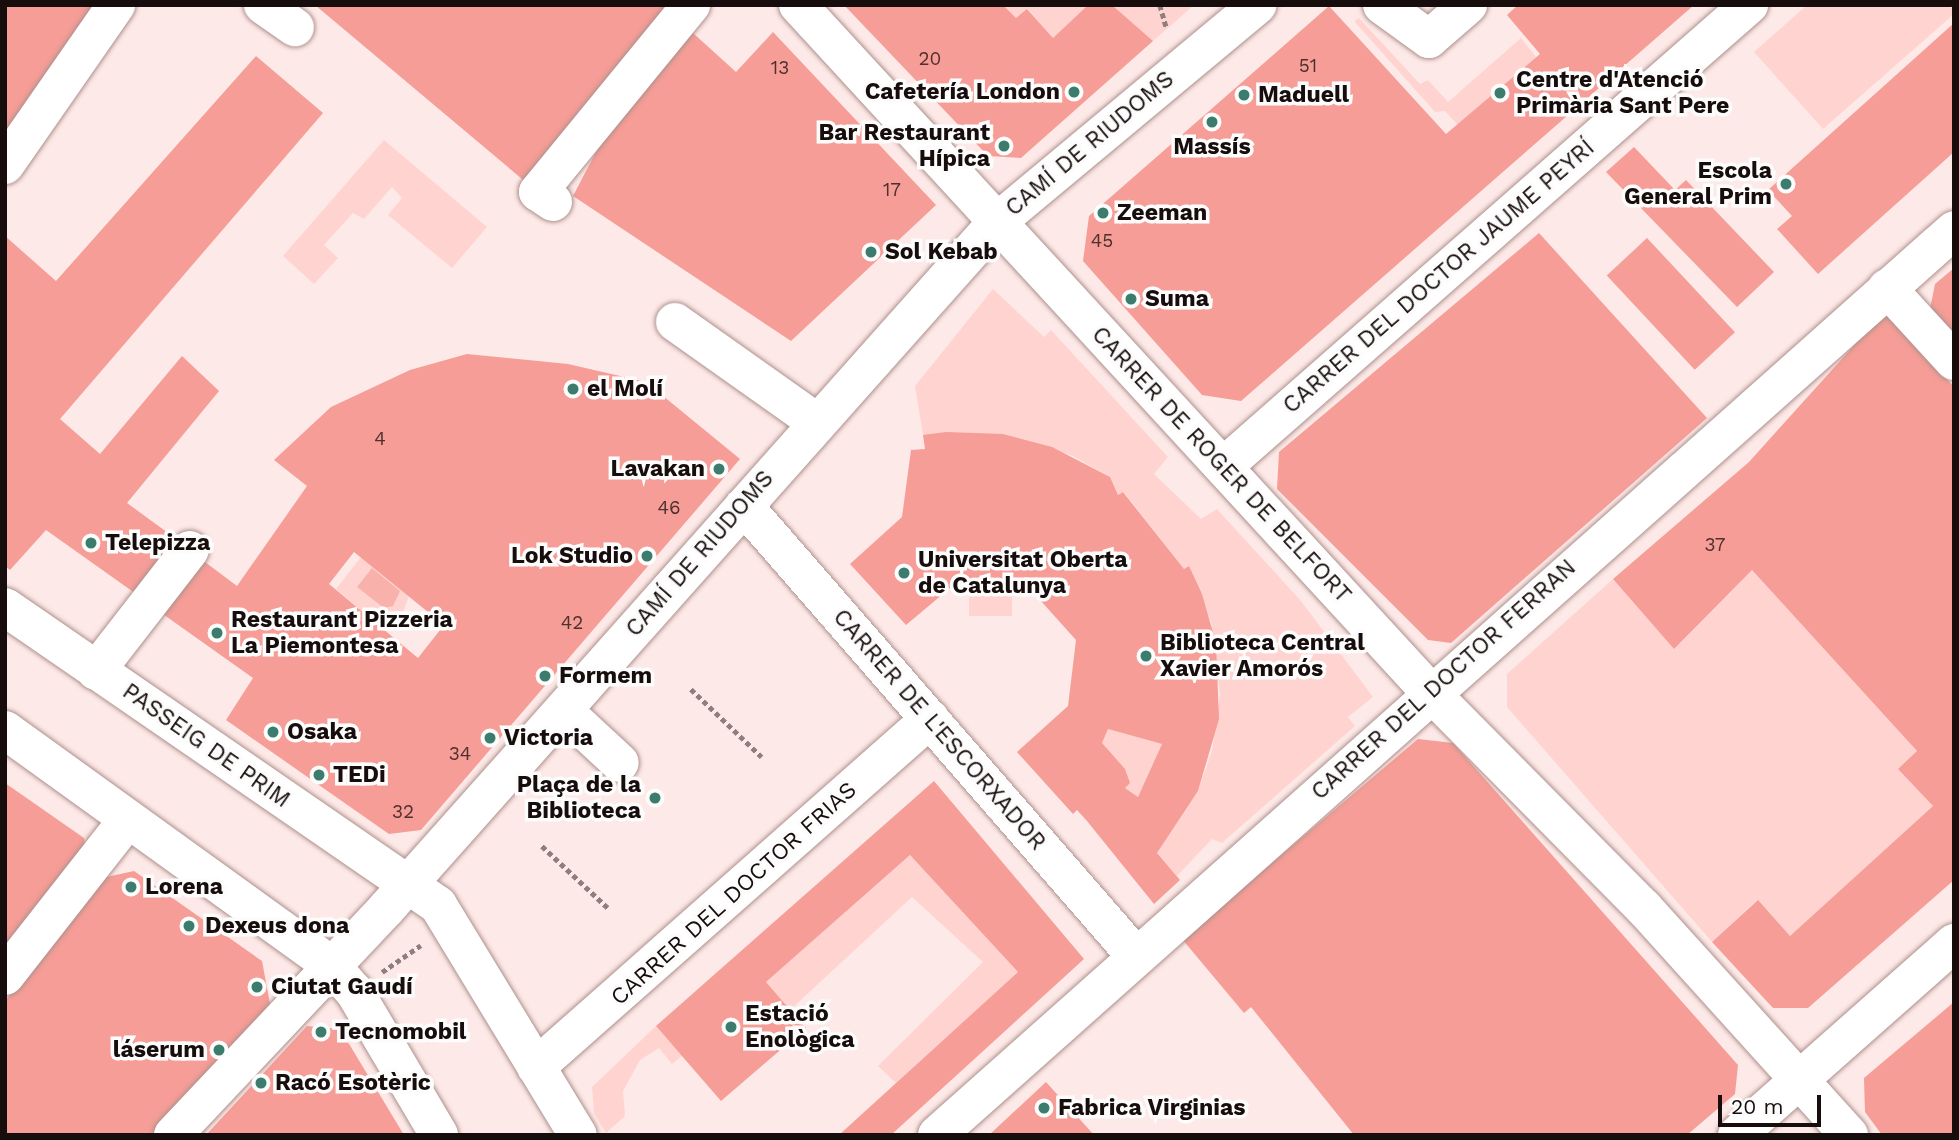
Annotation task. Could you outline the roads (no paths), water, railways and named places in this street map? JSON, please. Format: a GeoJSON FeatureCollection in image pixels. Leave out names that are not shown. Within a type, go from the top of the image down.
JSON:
{"type":"FeatureCollection","features":[{"type":"Feature","properties":{"kind":"street"},"geometry":{"type":"LineString","coordinates":[[5,165],[116,5]]}},
{"type":"Feature","properties":{"kind":"street"},"geometry":{"type":"LineString","coordinates":[[263,5],[295,27]]}},
{"type":"Feature","properties":{"kind":"street"},"geometry":{"type":"LineString","coordinates":[[553,202],[538,192],[691,5]]}},
{"type":"Feature","properties":{"kind":"street","name":"CARRER DE ROGER DE BELFORT"},"geometry":{"type":"LineString","coordinates":[[798,5],[1430,692],[1644,908],[1797,1081],[1849,1135]]}},
{"type":"Feature","properties":{"kind":"street","name":"CAMÍ DE RIUDOMS"},"geometry":{"type":"LineString","coordinates":[[173,1135],[342,978],[405,887],[564,711],[815,421],[997,222],[1257,5]]}},
{"type":"Feature","properties":{"kind":"street"},"geometry":{"type":"LineString","coordinates":[[1382,5],[1429,39],[1468,5]]}},
{"type":"Feature","properties":{"kind":"street","name":"CARRER DEL DOCTOR JAUME PEYRÍ"},"geometry":{"type":"LineString","coordinates":[[1224,466],[1749,5]]}},
{"type":"Feature","properties":{"kind":"street","name":"CARRER DEL DOCTOR FERRAN"},"geometry":{"type":"LineString","coordinates":[[937,1135],[1135,954],[1954,230]]}},
{"type":"Feature","properties":{"kind":"street"},"geometry":{"type":"LineString","coordinates":[[1887,288],[1954,361]]}},
{"type":"Feature","properties":{"kind":"street"},"geometry":{"type":"LineString","coordinates":[[675,321],[815,421]]}},
{"type":"Feature","properties":{"kind":"street","name":"CARRER DE L'ESCORXADOR"},"geometry":{"type":"LineString","coordinates":[[744,506],[1135,954]]}},
{"type":"Feature","properties":{"kind":"street"},"geometry":{"type":"LineString","coordinates":[[96,671],[190,550]]}},
{"type":"Feature","properties":{"kind":"street","name":"PASSEIG DE PRIM"},"geometry":{"type":"LineString","coordinates":[[5,607],[405,887],[438,905],[578,1135]]}},
{"type":"Feature","properties":{"kind":"street"},"geometry":{"type":"LineString","coordinates":[[564,711],[620,763]]}},
{"type":"Feature","properties":{"kind":"street","name":"CARRER DEL DOCTOR FRIAS"},"geometry":{"type":"LineString","coordinates":[[536,1067],[930,719]]}},
{"type":"Feature","properties":{"kind":"street"},"geometry":{"type":"LineString","coordinates":[[5,730],[342,978],[439,1135]]}},
{"type":"Feature","properties":{"kind":"street"},"geometry":{"type":"LineString","coordinates":[[5,976],[128,819]]}},
{"type":"Feature","properties":{"kind":"street"},"geometry":{"type":"LineString","coordinates":[[1737,1135],[1954,943]]}},
{"type":"Feature","properties":{"kind":"place","name":"Cafetería London"},"geometry":{"type":"Point","coordinates":[1074,92]}},
{"type":"Feature","properties":{"kind":"place","name":"Centre d'Atenció Primària Sant Pere"},"geometry":{"type":"Point","coordinates":[1500,93]}},
{"type":"Feature","properties":{"kind":"place","name":"Maduell"},"geometry":{"type":"Point","coordinates":[1244,95]}},
{"type":"Feature","properties":{"kind":"place","name":"Massís"},"geometry":{"type":"Point","coordinates":[1212,122]}},
{"type":"Feature","properties":{"kind":"place","name":"Bar Restaurant Hípica"},"geometry":{"type":"Point","coordinates":[1004,146]}},
{"type":"Feature","properties":{"kind":"place","name":"Escola General Prim"},"geometry":{"type":"Point","coordinates":[1786,184]}},
{"type":"Feature","properties":{"kind":"place","name":"Zeeman"},"geometry":{"type":"Point","coordinates":[1103,213]}},
{"type":"Feature","properties":{"kind":"place","name":"Sol Kebab"},"geometry":{"type":"Point","coordinates":[871,252]}},
{"type":"Feature","properties":{"kind":"place","name":"Suma"},"geometry":{"type":"Point","coordinates":[1131,299]}},
{"type":"Feature","properties":{"kind":"place","name":"el Molí"},"geometry":{"type":"Point","coordinates":[573,389]}},
{"type":"Feature","properties":{"kind":"place","name":"Lavakan"},"geometry":{"type":"Point","coordinates":[719,469]}},
{"type":"Feature","properties":{"kind":"place","name":"Telepizza"},"geometry":{"type":"Point","coordinates":[91,543]}},
{"type":"Feature","properties":{"kind":"place","name":"Lok Studio"},"geometry":{"type":"Point","coordinates":[647,556]}},
{"type":"Feature","properties":{"kind":"place","name":"Universitat Oberta de Catalunya"},"geometry":{"type":"Point","coordinates":[904,573]}},
{"type":"Feature","properties":{"kind":"place","name":"Restaurant Pizzeria La Piemontesa"},"geometry":{"type":"Point","coordinates":[217,633]}},
{"type":"Feature","properties":{"kind":"place","name":"Biblioteca Central Xavier Amorós"},"geometry":{"type":"Point","coordinates":[1146,656]}},
{"type":"Feature","properties":{"kind":"place","name":"Formem"},"geometry":{"type":"Point","coordinates":[545,676]}},
{"type":"Feature","properties":{"kind":"place","name":"Osaka"},"geometry":{"type":"Point","coordinates":[273,732]}},
{"type":"Feature","properties":{"kind":"place","name":"Victoria"},"geometry":{"type":"Point","coordinates":[490,738]}},
{"type":"Feature","properties":{"kind":"place","name":"TEDi"},"geometry":{"type":"Point","coordinates":[319,775]}},
{"type":"Feature","properties":{"kind":"place","name":"Plaça de la Biblioteca"},"geometry":{"type":"Point","coordinates":[655,798]}},
{"type":"Feature","properties":{"kind":"place","name":"Lorena"},"geometry":{"type":"Point","coordinates":[131,887]}},
{"type":"Feature","properties":{"kind":"place","name":"Dexeus dona"},"geometry":{"type":"Point","coordinates":[189,926]}},
{"type":"Feature","properties":{"kind":"place","name":"Ciutat Gaudí"},"geometry":{"type":"Point","coordinates":[257,987]}},
{"type":"Feature","properties":{"kind":"place","name":"Estació Enològica"},"geometry":{"type":"Point","coordinates":[731,1027]}},
{"type":"Feature","properties":{"kind":"place","name":"Tecnomobil"},"geometry":{"type":"Point","coordinates":[321,1032]}},
{"type":"Feature","properties":{"kind":"place","name":"láserum"},"geometry":{"type":"Point","coordinates":[219,1050]}},
{"type":"Feature","properties":{"kind":"place","name":"Racó Esotèric"},"geometry":{"type":"Point","coordinates":[261,1083]}},
{"type":"Feature","properties":{"kind":"place","name":"Fabrica Virginias"},"geometry":{"type":"Point","coordinates":[1044,1108]}}]}
